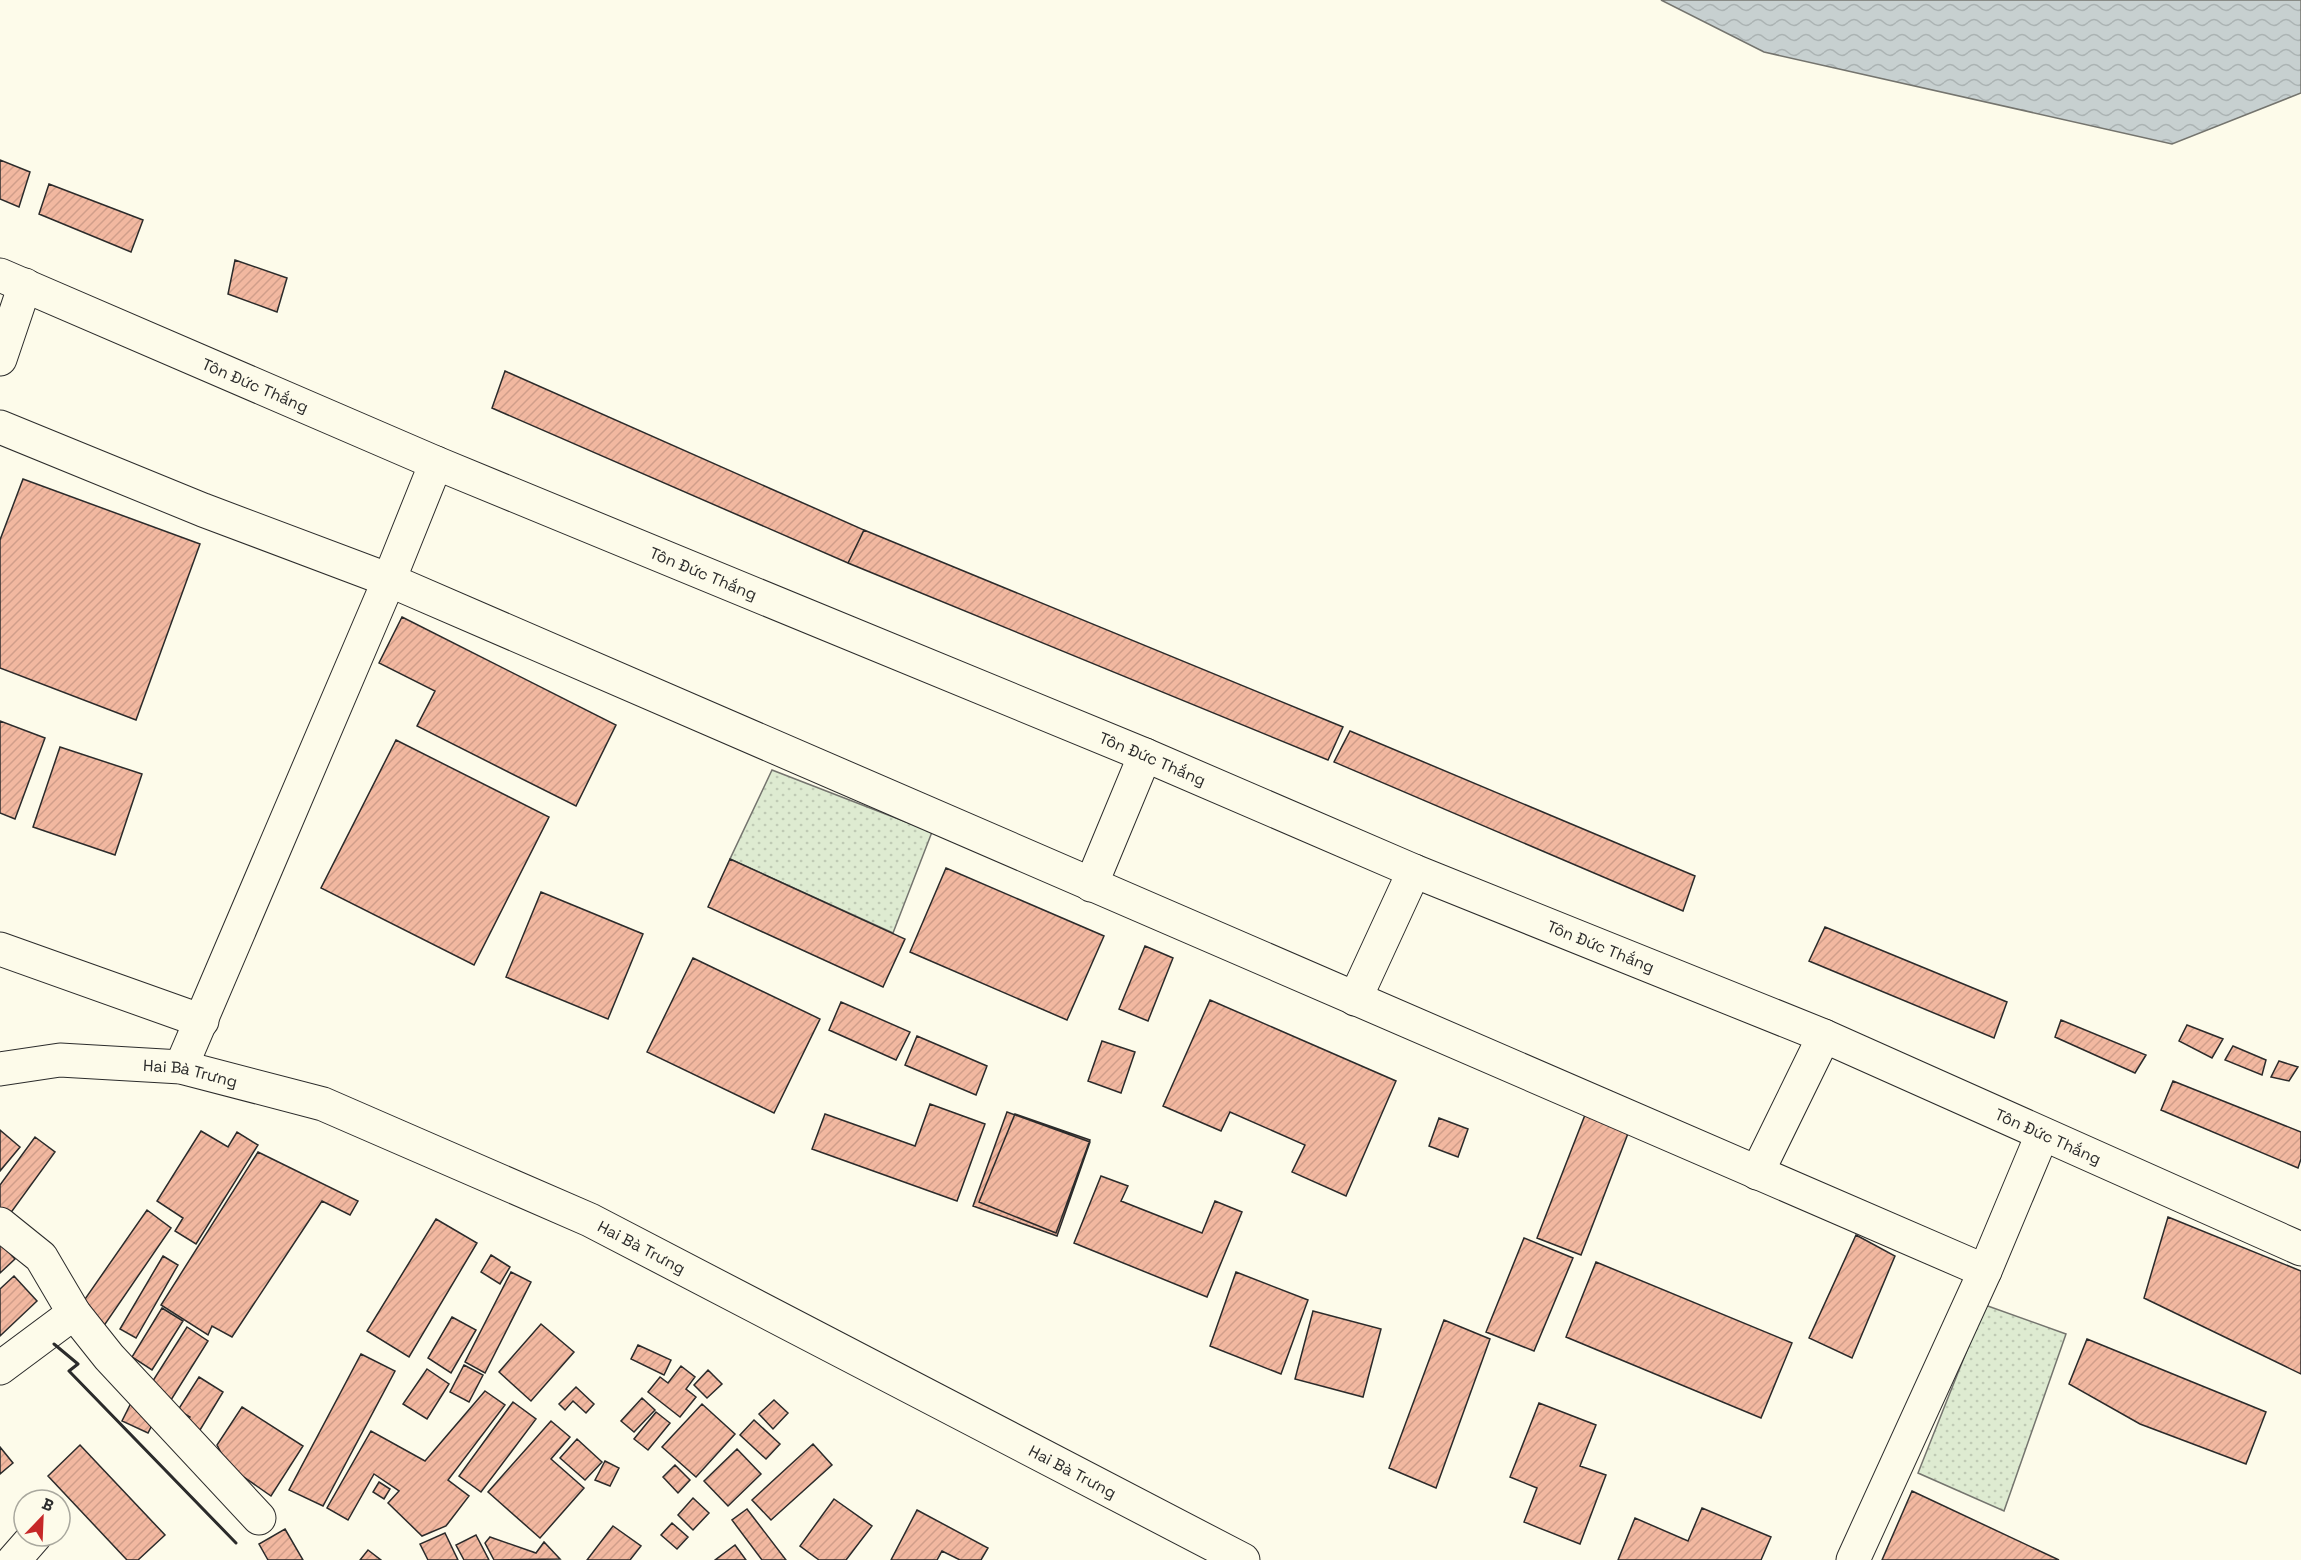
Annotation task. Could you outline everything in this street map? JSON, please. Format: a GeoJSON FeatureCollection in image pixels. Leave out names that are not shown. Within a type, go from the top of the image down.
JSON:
{"type":"FeatureCollection","features":[{"type":"Feature","properties":{"kind":"street"},"geometry":{"type":"LineString","coordinates":[[0,359],[12,280]]}},
{"type":"Feature","properties":{"kind":"street","name":"Tôn Đức Thắng"},"geometry":{"type":"LineString","coordinates":[[12,280],[436,463],[1145,755],[1414,871],[1824,1036],[2301,1249]]}},
{"type":"Feature","properties":{"kind":"street"},"geometry":{"type":"LineString","coordinates":[[0,427],[203,510],[389,580],[1985,1271]]}},
{"type":"Feature","properties":{"kind":"street"},"geometry":{"type":"LineString","coordinates":[[182,1067],[389,580],[436,463]]}},
{"type":"Feature","properties":{"kind":"street"},"geometry":{"type":"LineString","coordinates":[[1091,885],[1145,755]]}},
{"type":"Feature","properties":{"kind":"street"},"geometry":{"type":"LineString","coordinates":[[1355,999],[1414,871]]}},
{"type":"Feature","properties":{"kind":"street"},"geometry":{"type":"LineString","coordinates":[[0,949],[202,1021]]}},
{"type":"Feature","properties":{"kind":"street"},"geometry":{"type":"LineString","coordinates":[[1757,1173],[1824,1036]]}},
{"type":"Feature","properties":{"kind":"street","name":"Hai Bà Trưng"},"geometry":{"type":"LineString","coordinates":[[0,1069],[60,1060],[182,1067],[323,1104],[590,1220],[1243,1560]]}},
{"type":"Feature","properties":{"kind":"street"},"geometry":{"type":"LineString","coordinates":[[1853,1560],[1985,1271],[2042,1135]]}},
{"type":"Feature","properties":{"kind":"street"},"geometry":{"type":"LineString","coordinates":[[0,1224],[41,1257],[74,1313],[109,1357],[259,1518]]}},
{"type":"Feature","properties":{"kind":"street"},"geometry":{"type":"LineString","coordinates":[[0,1368],[74,1313]]}},
{"type":"Feature","properties":{"kind":"street"},"geometry":{"type":"LineString","coordinates":[[14,1560],[24,1548]]}},
{"type":"Feature","properties":{"kind":"green space"},"geometry":{"type":"Polygon","coordinates":[[[772,770],[932,832],[893,933],[730,859],[772,770]]]}},
{"type":"Feature","properties":{"kind":"green space"},"geometry":{"type":"Polygon","coordinates":[[[1985,1305],[2066,1334],[2004,1511],[1918,1473],[1985,1305]]]}},
{"type":"Feature","properties":{"kind":"water"},"geometry":{"type":"Polygon","coordinates":[[[1661,0],[2301,0],[2301,93],[2172,144],[1764,52],[1661,0]]]}},
{"type":"Feature","properties":{"kind":"building"},"geometry":{"type":"Polygon","coordinates":[[[0,160],[30,172],[19,207],[0,199],[0,160]]]}},
{"type":"Feature","properties":{"kind":"building"},"geometry":{"type":"Polygon","coordinates":[[[49,184],[143,220],[131,252],[39,214],[49,184]]]}},
{"type":"Feature","properties":{"kind":"building"},"geometry":{"type":"Polygon","coordinates":[[[235,260],[287,278],[277,312],[228,294],[235,260]]]}},
{"type":"Feature","properties":{"kind":"building"},"geometry":{"type":"Polygon","coordinates":[[[505,371],[864,530],[848,563],[492,408],[505,371]]]}},
{"type":"Feature","properties":{"kind":"building"},"geometry":{"type":"Polygon","coordinates":[[[23,479],[200,544],[136,720],[0,668],[0,540],[23,479]]]}},
{"type":"Feature","properties":{"kind":"building"},"geometry":{"type":"Polygon","coordinates":[[[864,530],[1343,727],[1328,760],[848,563],[864,530]]]}},
{"type":"Feature","properties":{"kind":"building"},"geometry":{"type":"Polygon","coordinates":[[[402,617],[616,725],[576,806],[417,726],[435,691],[379,663],[402,617]]]}},
{"type":"Feature","properties":{"kind":"building"},"geometry":{"type":"Polygon","coordinates":[[[0,721],[45,738],[15,819],[0,813],[0,721]]]}},
{"type":"Feature","properties":{"kind":"building"},"geometry":{"type":"Polygon","coordinates":[[[1350,731],[1695,876],[1683,911],[1334,762],[1350,731]]]}},
{"type":"Feature","properties":{"kind":"building"},"geometry":{"type":"Polygon","coordinates":[[[396,740],[549,817],[474,965],[321,888],[396,740]]]}},
{"type":"Feature","properties":{"kind":"building"},"geometry":{"type":"Polygon","coordinates":[[[60,747],[142,774],[115,855],[33,827],[60,747]]]}},
{"type":"Feature","properties":{"kind":"building"},"geometry":{"type":"Polygon","coordinates":[[[730,859],[905,939],[883,987],[708,907],[730,859]]]}},
{"type":"Feature","properties":{"kind":"building"},"geometry":{"type":"Polygon","coordinates":[[[946,868],[1104,936],[1067,1020],[910,952],[946,868]]]}},
{"type":"Feature","properties":{"kind":"building"},"geometry":{"type":"Polygon","coordinates":[[[541,892],[643,934],[608,1019],[506,977],[541,892]]]}},
{"type":"Feature","properties":{"kind":"building"},"geometry":{"type":"Polygon","coordinates":[[[1825,927],[2007,1002],[1994,1038],[1809,961],[1825,927]]]}},
{"type":"Feature","properties":{"kind":"building"},"geometry":{"type":"Polygon","coordinates":[[[1145,946],[1173,958],[1148,1021],[1119,1009],[1145,946]]]}},
{"type":"Feature","properties":{"kind":"building"},"geometry":{"type":"Polygon","coordinates":[[[693,958],[820,1019],[774,1113],[647,1052],[693,958]]]}},
{"type":"Feature","properties":{"kind":"building"},"geometry":{"type":"Polygon","coordinates":[[[1210,1000],[1396,1081],[1346,1196],[1292,1172],[1305,1145],[1230,1112],[1221,1131],[1163,1106],[1210,1000]]]}},
{"type":"Feature","properties":{"kind":"building"},"geometry":{"type":"Polygon","coordinates":[[[841,1002],[910,1032],[896,1060],[829,1030],[841,1002]]]}},
{"type":"Feature","properties":{"kind":"building"},"geometry":{"type":"Polygon","coordinates":[[[2061,1020],[2146,1055],[2135,1073],[2055,1037],[2061,1020]]]}},
{"type":"Feature","properties":{"kind":"building"},"geometry":{"type":"Polygon","coordinates":[[[2187,1025],[2223,1039],[2212,1058],[2179,1041],[2187,1025]]]}},
{"type":"Feature","properties":{"kind":"building"},"geometry":{"type":"Polygon","coordinates":[[[917,1036],[987,1066],[976,1095],[905,1065],[917,1036]]]}},
{"type":"Feature","properties":{"kind":"building"},"geometry":{"type":"Polygon","coordinates":[[[1102,1041],[1135,1052],[1121,1093],[1088,1081],[1102,1041]]]}},
{"type":"Feature","properties":{"kind":"building"},"geometry":{"type":"Polygon","coordinates":[[[2233,1046],[2266,1060],[2262,1075],[2225,1060],[2233,1046]]]}},
{"type":"Feature","properties":{"kind":"building"},"geometry":{"type":"Polygon","coordinates":[[[2279,1061],[2298,1067],[2289,1081],[2271,1077],[2279,1061]]]}},
{"type":"Feature","properties":{"kind":"building"},"geometry":{"type":"Polygon","coordinates":[[[2173,1081],[2301,1132],[2301,1159],[2298,1168],[2161,1110],[2173,1081]]]}},
{"type":"Feature","properties":{"kind":"building"},"geometry":{"type":"Polygon","coordinates":[[[930,1104],[985,1124],[957,1201],[812,1149],[825,1114],[915,1146],[930,1104]]]}},
{"type":"Feature","properties":{"kind":"building"},"geometry":{"type":"Polygon","coordinates":[[[1007,1112],[1090,1142],[1057,1236],[973,1206],[1007,1112]]]}},
{"type":"Feature","properties":{"kind":"building"},"geometry":{"type":"Polygon","coordinates":[[[1015,1114],[1090,1140],[1056,1233],[979,1202],[1015,1114]]]}},
{"type":"Feature","properties":{"kind":"building"},"geometry":{"type":"Polygon","coordinates":[[[1585,1115],[1629,1131],[1581,1255],[1537,1238],[1585,1115]]]}},
{"type":"Feature","properties":{"kind":"building"},"geometry":{"type":"Polygon","coordinates":[[[1439,1118],[1468,1129],[1458,1157],[1429,1146],[1439,1118]]]}},
{"type":"Feature","properties":{"kind":"building"},"geometry":{"type":"Polygon","coordinates":[[[0,1130],[20,1147],[0,1171],[0,1130]]]}},
{"type":"Feature","properties":{"kind":"building"},"geometry":{"type":"Polygon","coordinates":[[[201,1131],[228,1147],[237,1132],[258,1145],[196,1244],[175,1231],[183,1218],[157,1201],[201,1131]]]}},
{"type":"Feature","properties":{"kind":"building"},"geometry":{"type":"Polygon","coordinates":[[[35,1137],[55,1152],[7,1218],[0,1213],[0,1185],[35,1137]]]}},
{"type":"Feature","properties":{"kind":"building"},"geometry":{"type":"Polygon","coordinates":[[[258,1152],[358,1201],[350,1215],[322,1201],[232,1337],[212,1326],[208,1335],[161,1305],[258,1152]]]}},
{"type":"Feature","properties":{"kind":"building"},"geometry":{"type":"Polygon","coordinates":[[[1101,1176],[1128,1186],[1121,1201],[1202,1233],[1215,1201],[1242,1212],[1207,1297],[1074,1243],[1101,1176]]]}},
{"type":"Feature","properties":{"kind":"building"},"geometry":{"type":"Polygon","coordinates":[[[147,1210],[171,1228],[101,1330],[76,1312],[147,1210]]]}},
{"type":"Feature","properties":{"kind":"building"},"geometry":{"type":"Polygon","coordinates":[[[2168,1217],[2301,1271],[2301,1374],[2144,1298],[2168,1217]]]}},
{"type":"Feature","properties":{"kind":"building"},"geometry":{"type":"Polygon","coordinates":[[[436,1219],[477,1243],[409,1357],[367,1331],[436,1219]]]}},
{"type":"Feature","properties":{"kind":"building"},"geometry":{"type":"Polygon","coordinates":[[[1856,1235],[1895,1256],[1852,1358],[1809,1338],[1856,1235]]]}},
{"type":"Feature","properties":{"kind":"building"},"geometry":{"type":"Polygon","coordinates":[[[1524,1238],[1573,1258],[1534,1351],[1486,1332],[1524,1238]]]}},
{"type":"Feature","properties":{"kind":"building"},"geometry":{"type":"Polygon","coordinates":[[[0,1243],[15,1259],[0,1273],[0,1243]]]}},
{"type":"Feature","properties":{"kind":"building"},"geometry":{"type":"Polygon","coordinates":[[[491,1255],[510,1267],[500,1284],[481,1272],[491,1255]]]}},
{"type":"Feature","properties":{"kind":"building"},"geometry":{"type":"Polygon","coordinates":[[[163,1256],[178,1265],[136,1338],[120,1329],[163,1256]]]}},
{"type":"Feature","properties":{"kind":"building"},"geometry":{"type":"Polygon","coordinates":[[[1596,1262],[1792,1343],[1761,1418],[1566,1337],[1596,1262]]]}},
{"type":"Feature","properties":{"kind":"building"},"geometry":{"type":"Polygon","coordinates":[[[511,1272],[531,1282],[485,1373],[465,1362],[511,1272]]]}},
{"type":"Feature","properties":{"kind":"building"},"geometry":{"type":"Polygon","coordinates":[[[1236,1272],[1308,1300],[1281,1374],[1210,1346],[1236,1272]]]}},
{"type":"Feature","properties":{"kind":"building"},"geometry":{"type":"Polygon","coordinates":[[[14,1276],[37,1301],[0,1336],[0,1289],[14,1276]]]}},
{"type":"Feature","properties":{"kind":"building"},"geometry":{"type":"Polygon","coordinates":[[[162,1308],[183,1321],[152,1370],[132,1357],[162,1308]]]}},
{"type":"Feature","properties":{"kind":"building"},"geometry":{"type":"Polygon","coordinates":[[[1313,1311],[1381,1329],[1363,1397],[1295,1379],[1313,1311]]]}},
{"type":"Feature","properties":{"kind":"building"},"geometry":{"type":"Polygon","coordinates":[[[452,1317],[476,1330],[451,1373],[428,1358],[452,1317]]]}},
{"type":"Feature","properties":{"kind":"building"},"geometry":{"type":"Polygon","coordinates":[[[1444,1320],[1490,1339],[1436,1488],[1389,1468],[1444,1320]]]}},
{"type":"Feature","properties":{"kind":"building"},"geometry":{"type":"Polygon","coordinates":[[[541,1324],[574,1352],[531,1401],[499,1372],[541,1324]]]}},
{"type":"Feature","properties":{"kind":"building"},"geometry":{"type":"Polygon","coordinates":[[[187,1327],[208,1341],[171,1400],[149,1387],[187,1327]]]}},
{"type":"Feature","properties":{"kind":"building"},"geometry":{"type":"Polygon","coordinates":[[[2087,1339],[2266,1412],[2246,1464],[2140,1424],[2069,1384],[2087,1339]]]}},
{"type":"Feature","properties":{"kind":"building"},"geometry":{"type":"Polygon","coordinates":[[[638,1345],[671,1360],[664,1375],[631,1359],[638,1345]]]}},
{"type":"Feature","properties":{"kind":"building"},"geometry":{"type":"Polygon","coordinates":[[[361,1354],[395,1371],[323,1506],[289,1490],[361,1354]]]}},
{"type":"Feature","properties":{"kind":"building"},"geometry":{"type":"Polygon","coordinates":[[[464,1365],[483,1375],[469,1402],[450,1392],[464,1365]]]}},
{"type":"Feature","properties":{"kind":"building"},"geometry":{"type":"Polygon","coordinates":[[[681,1366],[695,1377],[686,1389],[696,1397],[680,1417],[648,1392],[660,1377],[668,1383],[681,1366]]]}},
{"type":"Feature","properties":{"kind":"building"},"geometry":{"type":"Polygon","coordinates":[[[427,1369],[449,1384],[427,1419],[403,1404],[427,1369]]]}},
{"type":"Feature","properties":{"kind":"building"},"geometry":{"type":"Polygon","coordinates":[[[708,1370],[722,1384],[707,1398],[694,1385],[708,1370]]]}},
{"type":"Feature","properties":{"kind":"building"},"geometry":{"type":"Polygon","coordinates":[[[199,1377],[223,1392],[194,1440],[181,1431],[190,1417],[178,1410],[199,1377]]]}},
{"type":"Feature","properties":{"kind":"building"},"geometry":{"type":"Polygon","coordinates":[[[576,1387],[594,1404],[586,1413],[573,1401],[565,1410],[559,1404],[576,1387]]]}},
{"type":"Feature","properties":{"kind":"building"},"geometry":{"type":"Polygon","coordinates":[[[485,1391],[505,1405],[448,1480],[469,1496],[446,1526],[422,1536],[388,1503],[399,1491],[374,1474],[348,1520],[327,1508],[371,1431],[425,1461],[485,1391]]]}},
{"type":"Feature","properties":{"kind":"building"},"geometry":{"type":"Polygon","coordinates":[[[642,1398],[655,1410],[634,1432],[621,1421],[642,1398]]]}},
{"type":"Feature","properties":{"kind":"building"},"geometry":{"type":"Polygon","coordinates":[[[774,1400],[788,1413],[773,1429],[759,1414],[774,1400]]]}},
{"type":"Feature","properties":{"kind":"building"},"geometry":{"type":"Polygon","coordinates":[[[132,1401],[158,1413],[148,1433],[122,1421],[132,1401]]]}},
{"type":"Feature","properties":{"kind":"building"},"geometry":{"type":"Polygon","coordinates":[[[513,1402],[536,1419],[481,1492],[459,1476],[513,1402]]]}},
{"type":"Feature","properties":{"kind":"building"},"geometry":{"type":"Polygon","coordinates":[[[1539,1403],[1596,1425],[1580,1466],[1606,1475],[1580,1544],[1524,1522],[1537,1488],[1510,1477],[1539,1403]]]}},
{"type":"Feature","properties":{"kind":"building"},"geometry":{"type":"Polygon","coordinates":[[[702,1404],[735,1434],[696,1477],[662,1447],[702,1404]]]}},
{"type":"Feature","properties":{"kind":"building"},"geometry":{"type":"Polygon","coordinates":[[[242,1407],[303,1446],[271,1496],[228,1466],[217,1445],[242,1407]]]}},
{"type":"Feature","properties":{"kind":"building"},"geometry":{"type":"Polygon","coordinates":[[[656,1412],[670,1423],[648,1450],[634,1439],[656,1412]]]}},
{"type":"Feature","properties":{"kind":"building"},"geometry":{"type":"Polygon","coordinates":[[[754,1420],[780,1444],[766,1459],[740,1435],[754,1420]]]}},
{"type":"Feature","properties":{"kind":"building"},"geometry":{"type":"Polygon","coordinates":[[[551,1421],[570,1437],[551,1459],[584,1488],[540,1538],[488,1492],[551,1421]]]}},
{"type":"Feature","properties":{"kind":"building"},"geometry":{"type":"Polygon","coordinates":[[[577,1439],[602,1462],[585,1480],[560,1458],[577,1439]]]}},
{"type":"Feature","properties":{"kind":"building"},"geometry":{"type":"Polygon","coordinates":[[[813,1444],[832,1465],[771,1520],[752,1500],[813,1444]]]}},
{"type":"Feature","properties":{"kind":"building"},"geometry":{"type":"Polygon","coordinates":[[[80,1445],[165,1535],[138,1560],[127,1560],[72,1502],[72,1488],[59,1488],[48,1476],[80,1445]]]}},
{"type":"Feature","properties":{"kind":"building"},"geometry":{"type":"Polygon","coordinates":[[[0,1447],[13,1463],[0,1474],[0,1447]]]}},
{"type":"Feature","properties":{"kind":"building"},"geometry":{"type":"Polygon","coordinates":[[[737,1449],[761,1474],[728,1506],[704,1481],[737,1449]]]}},
{"type":"Feature","properties":{"kind":"building"},"geometry":{"type":"Polygon","coordinates":[[[605,1461],[619,1468],[610,1486],[595,1480],[605,1461]]]}},
{"type":"Feature","properties":{"kind":"building"},"geometry":{"type":"Polygon","coordinates":[[[675,1465],[690,1480],[678,1493],[663,1477],[675,1465]]]}},
{"type":"Feature","properties":{"kind":"building"},"geometry":{"type":"Polygon","coordinates":[[[379,1482],[390,1489],[384,1499],[373,1492],[379,1482]]]}},
{"type":"Feature","properties":{"kind":"building"},"geometry":{"type":"Polygon","coordinates":[[[1912,1491],[2059,1560],[1882,1560],[1912,1491]]]}},
{"type":"Feature","properties":{"kind":"building"},"geometry":{"type":"Polygon","coordinates":[[[693,1498],[709,1513],[693,1530],[678,1515],[693,1498]]]}},
{"type":"Feature","properties":{"kind":"building"},"geometry":{"type":"Polygon","coordinates":[[[834,1499],[872,1526],[846,1560],[819,1560],[800,1546],[834,1499]]]}},
{"type":"Feature","properties":{"kind":"building"},"geometry":{"type":"Polygon","coordinates":[[[1702,1508],[1771,1537],[1761,1560],[1618,1560],[1635,1518],[1688,1541],[1702,1508]]]}},
{"type":"Feature","properties":{"kind":"building"},"geometry":{"type":"Polygon","coordinates":[[[747,1509],[786,1560],[762,1560],[732,1520],[747,1509]]]}},
{"type":"Feature","properties":{"kind":"building"},"geometry":{"type":"Polygon","coordinates":[[[917,1510],[988,1548],[981,1560],[960,1560],[942,1551],[937,1560],[891,1560],[917,1510]]]}},
{"type":"Feature","properties":{"kind":"building"},"geometry":{"type":"Polygon","coordinates":[[[672,1523],[688,1537],[677,1549],[661,1535],[672,1523]]]}},
{"type":"Feature","properties":{"kind":"building"},"geometry":{"type":"Polygon","coordinates":[[[613,1526],[641,1546],[630,1560],[587,1560],[613,1526]]]}},
{"type":"Feature","properties":{"kind":"building"},"geometry":{"type":"Polygon","coordinates":[[[285,1529],[303,1560],[268,1560],[259,1544],[285,1529]]]}},
{"type":"Feature","properties":{"kind":"building"},"geometry":{"type":"Polygon","coordinates":[[[445,1533],[458,1560],[428,1560],[420,1544],[445,1533]]]}},
{"type":"Feature","properties":{"kind":"building"},"geometry":{"type":"Polygon","coordinates":[[[476,1535],[489,1560],[464,1560],[456,1545],[476,1535]]]}},
{"type":"Feature","properties":{"kind":"building"},"geometry":{"type":"Polygon","coordinates":[[[490,1537],[536,1553],[544,1542],[560,1559],[494,1560],[485,1543],[490,1537]]]}},
{"type":"Feature","properties":{"kind":"building"},"geometry":{"type":"Polygon","coordinates":[[[735,1545],[746,1560],[715,1560],[735,1545]]]}},
{"type":"Feature","properties":{"kind":"building"},"geometry":{"type":"Polygon","coordinates":[[[368,1550],[381,1560],[360,1560],[368,1550]]]}},
{"type":"Feature","properties":{"kind":"wall"},"geometry":{"type":"LineString","coordinates":[[54,1344],[78,1364],[69,1371],[236,1543]]}}]}
